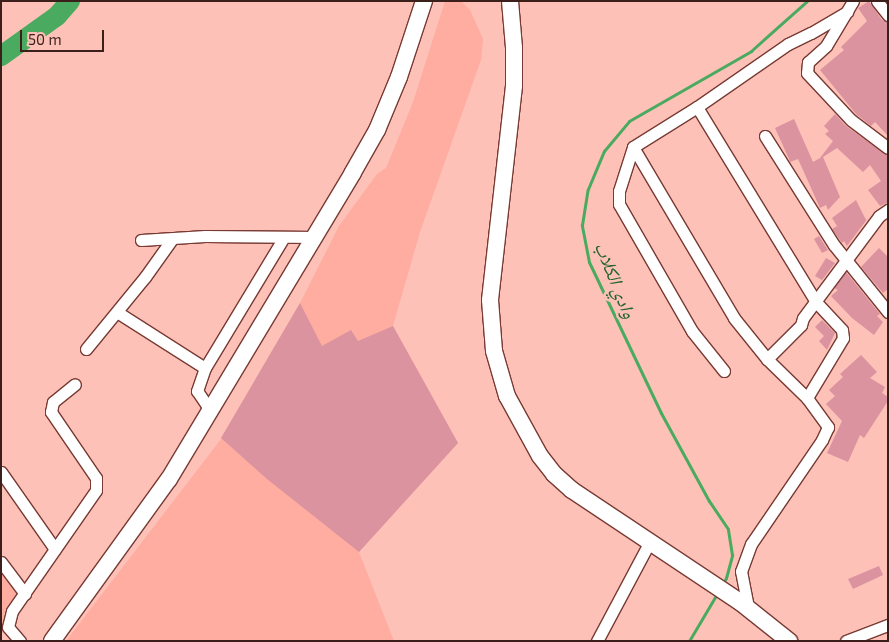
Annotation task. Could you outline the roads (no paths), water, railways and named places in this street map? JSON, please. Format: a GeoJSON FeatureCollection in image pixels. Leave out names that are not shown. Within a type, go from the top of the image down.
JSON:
{"type":"FeatureCollection","features":[{"type":"Feature","properties":{"kind":"street"},"geometry":{"type":"LineString","coordinates":[[52,641],[169,479],[316,236],[377,130],[399,77],[424,1]]}},
{"type":"Feature","properties":{"kind":"street"},"geometry":{"type":"LineString","coordinates":[[510,1],[514,48],[514,86],[490,300],[491,328],[499,372],[519,422],[540,456],[554,474],[572,490],[744,605],[789,641]]}},
{"type":"Feature","properties":{"kind":"street"},"geometry":{"type":"LineString","coordinates":[[853,1],[826,46],[808,62],[807,73],[851,120],[888,148]]}},
{"type":"Feature","properties":{"kind":"street"},"geometry":{"type":"LineString","coordinates":[[877,1],[888,15]]}},
{"type":"Feature","properties":{"kind":"street"},"geometry":{"type":"LineString","coordinates":[[724,371],[692,331],[619,204],[619,191],[633,147],[698,107],[788,44],[847,12]]}},
{"type":"Feature","properties":{"kind":"street"},"geometry":{"type":"LineString","coordinates":[[698,107],[816,302],[842,330],[843,338],[808,398]]}},
{"type":"Feature","properties":{"kind":"street"},"geometry":{"type":"LineString","coordinates":[[765,136],[834,245],[888,312]]}},
{"type":"Feature","properties":{"kind":"street"},"geometry":{"type":"LineString","coordinates":[[633,147],[734,318],[767,359],[808,398],[828,427],[822,440],[751,544],[741,571],[744,605]]}},
{"type":"Feature","properties":{"kind":"street"},"geometry":{"type":"LineString","coordinates":[[767,359],[802,325],[803,318],[880,216],[888,210]]}},
{"type":"Feature","properties":{"kind":"street"},"geometry":{"type":"LineString","coordinates":[[141,240],[204,236],[316,236]]}},
{"type":"Feature","properties":{"kind":"street"},"geometry":{"type":"LineString","coordinates":[[210,410],[197,391],[204,368],[284,237]]}},
{"type":"Feature","properties":{"kind":"street"},"geometry":{"type":"LineString","coordinates":[[86,349],[118,312],[172,239]]}},
{"type":"Feature","properties":{"kind":"street"},"geometry":{"type":"LineString","coordinates":[[118,312],[204,368]]}},
{"type":"Feature","properties":{"kind":"street"},"geometry":{"type":"LineString","coordinates":[[20,641],[10,632],[8,621],[12,611],[96,490],[96,478],[51,412],[54,402],[75,384]]}},
{"type":"Feature","properties":{"kind":"street"},"geometry":{"type":"LineString","coordinates":[[1,472],[55,549]]}},
{"type":"Feature","properties":{"kind":"street"},"geometry":{"type":"LineString","coordinates":[[597,641],[649,543]]}},
{"type":"Feature","properties":{"kind":"street"},"geometry":{"type":"LineString","coordinates":[[1,562],[25,594]]}},
{"type":"Feature","properties":{"kind":"street"},"geometry":{"type":"LineString","coordinates":[[846,641],[888,625]]}},
{"type":"Feature","properties":{"kind":"waterway"},"geometry":{"type":"LineString","coordinates":[[1,56],[57,16],[70,1]]}},
{"type":"Feature","properties":{"kind":"waterway","name":"وادي الكلاب"},"geometry":{"type":"LineString","coordinates":[[722,585],[726,578],[732,555],[728,529],[709,501],[661,413],[589,262],[582,225],[588,189],[604,151],[629,121],[751,51],[807,1]]}},
{"type":"Feature","properties":{"kind":"waterway","name":"وادي الكلاب"},"geometry":{"type":"LineString","coordinates":[[689,641],[718,592]]}}]}
